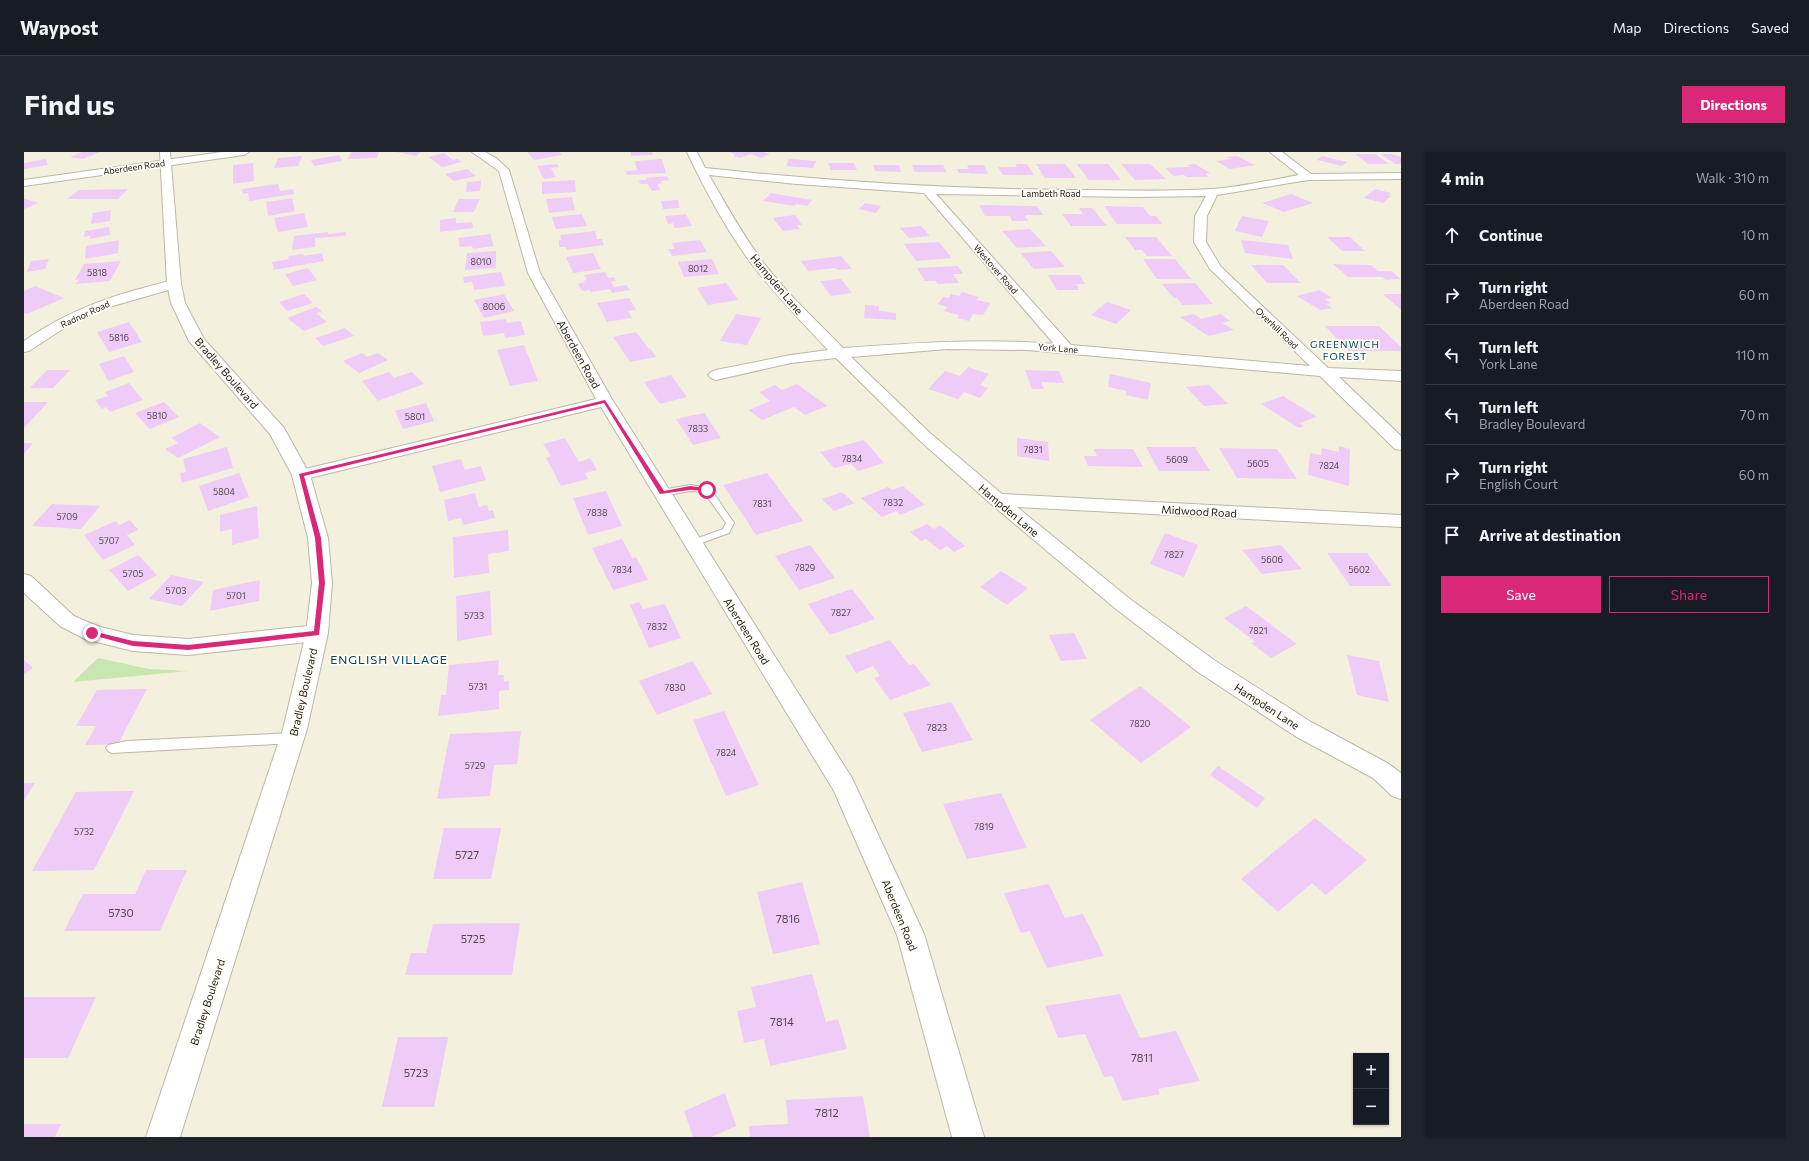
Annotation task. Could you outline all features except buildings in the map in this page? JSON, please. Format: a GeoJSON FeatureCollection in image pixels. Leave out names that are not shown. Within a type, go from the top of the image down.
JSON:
{"type":"FeatureCollection","features":[{"type":"Feature","properties":{"kind":"main road","name":"Bradley Boulevard"},"geometry":{"type":"LineString","coordinates":[[162,1137],[293,738],[317,633],[322,583],[318,538],[301,475],[278,432],[198,341],[178,303],[174,284],[165,158]]}},
{"type":"Feature","properties":{"kind":"street","name":"Aberdeen Road"},"geometry":{"type":"LineString","coordinates":[[24,183],[165,158],[244,152]]}},
{"type":"Feature","properties":{"kind":"street","name":"Aberdeen Road"},"geometry":{"type":"LineString","coordinates":[[477,152],[492,160],[504,170],[534,274],[605,401],[843,785],[910,934],[968,1137]]}},
{"type":"Feature","properties":{"kind":"street","name":"Hampden Lane"},"geometry":{"type":"LineString","coordinates":[[692,152],[722,209],[756,261],[787,298],[839,353],[924,436],[997,500],[1123,604],[1206,666],[1303,729],[1391,770],[1401,788]]}},
{"type":"Feature","properties":{"kind":"street"},"geometry":{"type":"LineString","coordinates":[[1275,152],[1308,177]]}},
{"type":"Feature","properties":{"kind":"street","name":"Lambeth Road"},"geometry":{"type":"LineString","coordinates":[[701,171],[797,181],[926,190],[1137,194],[1213,192],[1308,177],[1401,176]]}},
{"type":"Feature","properties":{"kind":"street","name":"Westover Road"},"geometry":{"type":"LineString","coordinates":[[926,190],[1066,348]]}},
{"type":"Feature","properties":{"kind":"street","name":"Overhill Road"},"geometry":{"type":"LineString","coordinates":[[1213,192],[1201,216],[1200,242],[1216,269],[1401,445]]}},
{"type":"Feature","properties":{"kind":"street","name":"Radnor Road"},"geometry":{"type":"LineString","coordinates":[[24,348],[42,335],[74,317],[108,302],[174,284]]}},
{"type":"Feature","properties":{"kind":"street","name":"York Lane"},"geometry":{"type":"LineString","coordinates":[[716,375],[791,359],[839,353],[948,344],[1066,348],[1324,372],[1401,376]]}},
{"type":"Feature","properties":{"kind":"street"},"geometry":{"type":"LineString","coordinates":[[301,475],[605,401]]}},
{"type":"Feature","properties":{"kind":"street","name":"Midwood Road"},"geometry":{"type":"LineString","coordinates":[[997,500],[1401,521]]}},
{"type":"Feature","properties":{"kind":"street"},"geometry":{"type":"LineString","coordinates":[[24,581],[67,620],[92,633],[133,643],[188,647],[317,633]]}},
{"type":"Feature","properties":{"kind":"lane"},"geometry":{"type":"LineString","coordinates":[[662,493],[690,488],[707,490],[730,523],[726,531],[693,543]]}},
{"type":"Feature","properties":{"kind":"lane"},"geometry":{"type":"LineString","coordinates":[[112,748],[293,738]]}},
{"type":"Feature","properties":{"kind":"green space"},"geometry":{"type":"Polygon","coordinates":[[[98,658],[149,669],[188,671],[73,682],[98,658]]]}},
{"type":"Feature","properties":{"kind":"district","name":"GREENWICH FOREST"},"geometry":{"type":"Point","coordinates":[1345,350]}},
{"type":"Feature","properties":{"kind":"district","name":"ENGLISH VILLAGE"},"geometry":{"type":"Point","coordinates":[389,659]}},
{"type":"Feature","properties":{"kind":"route"},"geometry":{"type":"LineString","coordinates":[[92,633],[133,643],[188,647],[317,633],[322,583],[318,538],[301,475],[605,401],[662,493],[690,488],[707,490]]}}]}
